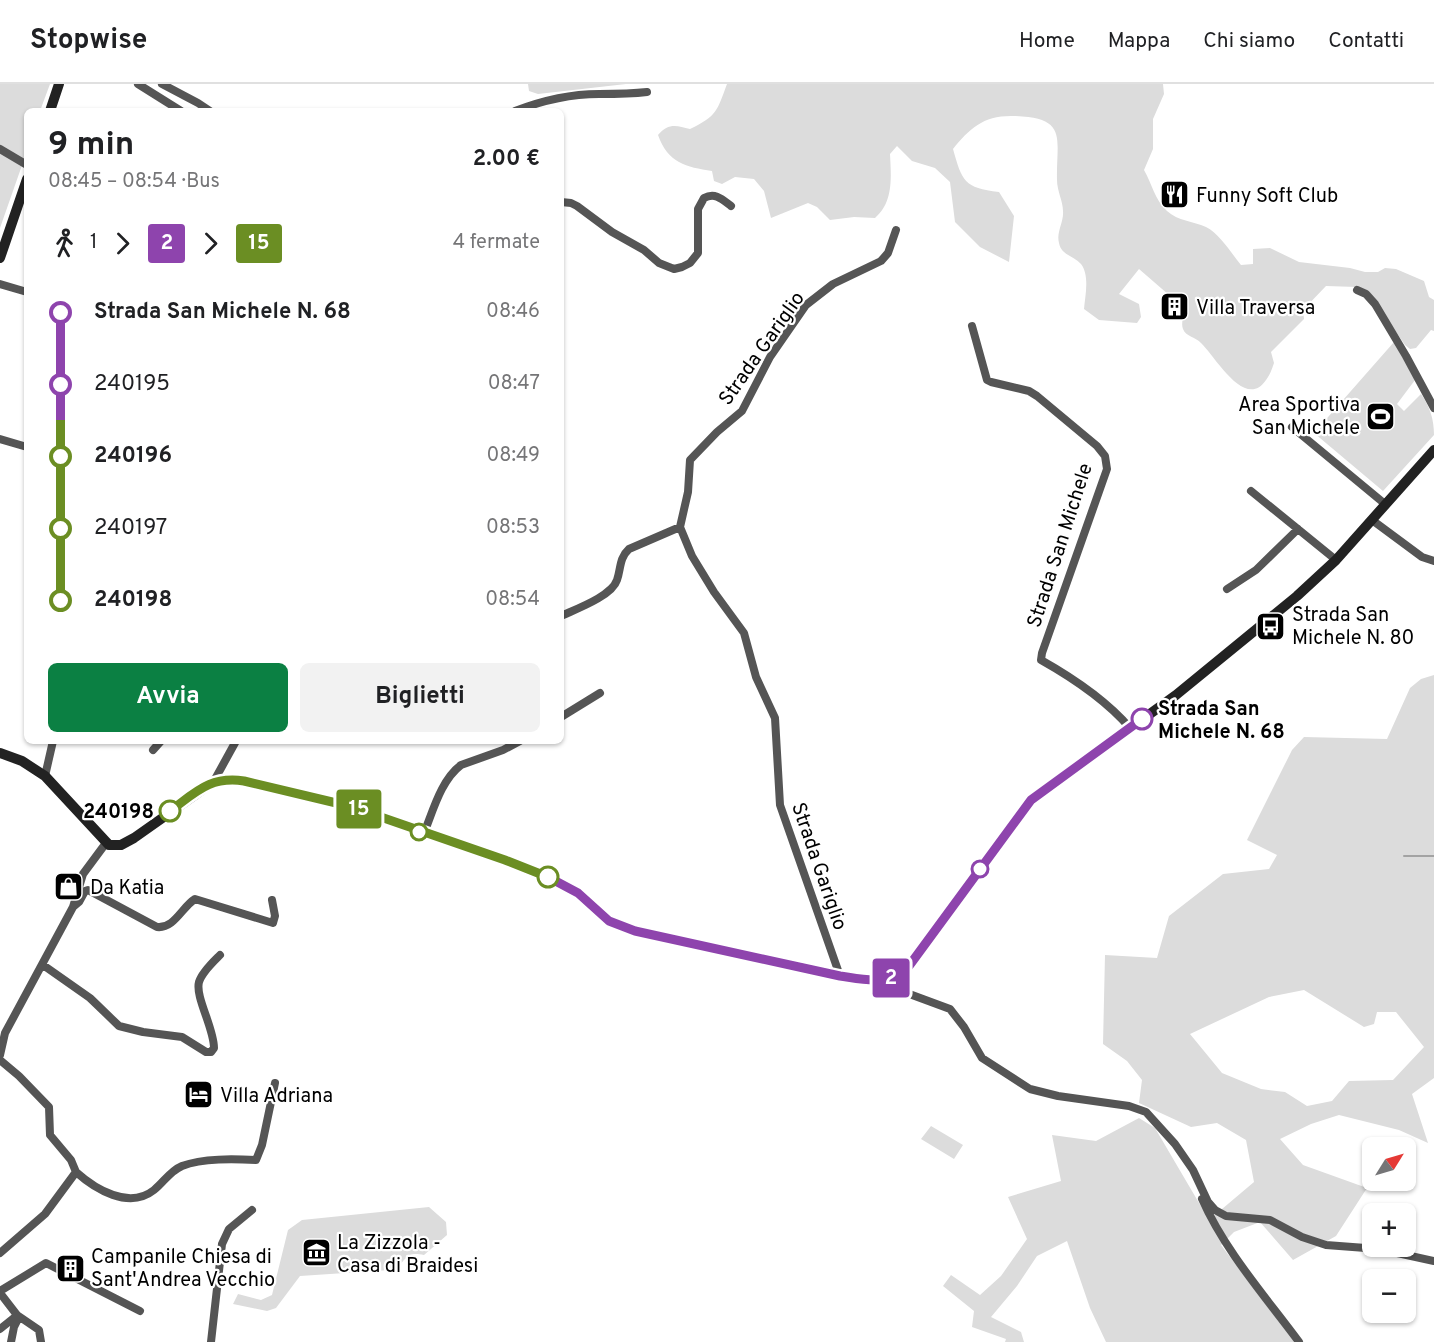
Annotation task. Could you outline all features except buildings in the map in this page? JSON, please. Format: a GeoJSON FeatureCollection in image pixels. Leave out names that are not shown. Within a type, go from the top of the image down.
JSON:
{"type":"FeatureCollection","features":[{"type":"Feature","properties":{"kind":"street"},"geometry":{"type":"LineString","coordinates":[[51,108],[59,84]]}},
{"type":"Feature","properties":{"kind":"street"},"geometry":{"type":"LineString","coordinates":[[162,84],[206,108]]}},
{"type":"Feature","properties":{"kind":"street"},"geometry":{"type":"LineString","coordinates":[[143,85],[176,108]]}},
{"type":"Feature","properties":{"kind":"street"},"geometry":{"type":"LineString","coordinates":[[524,108],[546,101],[572,97],[647,92]]}},
{"type":"Feature","properties":{"kind":"street"},"geometry":{"type":"LineString","coordinates":[[196,108],[198,102]]}},
{"type":"Feature","properties":{"kind":"street"},"geometry":{"type":"LineString","coordinates":[[0,149],[24,163]]}},
{"type":"Feature","properties":{"kind":"street"},"geometry":{"type":"LineString","coordinates":[[0,258],[24,187]]}},
{"type":"Feature","properties":{"kind":"street"},"geometry":{"type":"LineString","coordinates":[[564,202],[571,202],[612,232],[644,250],[659,263],[674,269],[690,263],[698,253],[699,209],[704,198],[716,196],[731,207]]}},
{"type":"Feature","properties":{"kind":"street","name":"Strada Gariglio"},"geometry":{"type":"LineString","coordinates":[[840,976],[780,805],[775,718],[756,676],[744,633],[692,556],[680,527],[688,492],[690,459],[742,411],[770,357],[806,305],[833,284],[881,261],[888,253],[896,230]]}},
{"type":"Feature","properties":{"kind":"street"},"geometry":{"type":"LineString","coordinates":[[0,284],[24,291]]}},
{"type":"Feature","properties":{"kind":"street"},"geometry":{"type":"LineString","coordinates":[[1357,290],[1366,294],[1375,304],[1434,408]]}},
{"type":"Feature","properties":{"kind":"street","name":"Strada San Michele"},"geometry":{"type":"LineString","coordinates":[[972,326],[987,380],[1029,391],[1037,396],[1097,446],[1105,456],[1107,469],[1041,660],[1083,686],[1130,728]]}},
{"type":"Feature","properties":{"kind":"street"},"geometry":{"type":"LineString","coordinates":[[1292,427],[1385,504]]}},
{"type":"Feature","properties":{"kind":"street"},"geometry":{"type":"LineString","coordinates":[[0,439],[24,446]]}},
{"type":"Feature","properties":{"kind":"street"},"geometry":{"type":"LineString","coordinates":[[214,781],[228,779],[244,781],[339,803],[505,860],[562,883],[578,893],[609,921],[622,927],[840,976],[863,980],[888,979],[909,966],[1031,800],[1228,654],[1297,596],[1336,560],[1434,450]]}},
{"type":"Feature","properties":{"kind":"street"},"geometry":{"type":"LineString","coordinates":[[1251,491],[1336,560]]}},
{"type":"Feature","properties":{"kind":"street"},"geometry":{"type":"LineString","coordinates":[[1371,520],[1422,557],[1434,561]]}},
{"type":"Feature","properties":{"kind":"street"},"geometry":{"type":"LineString","coordinates":[[564,614],[612,588],[617,581],[623,555],[629,549],[680,527]]}},
{"type":"Feature","properties":{"kind":"street"},"geometry":{"type":"LineString","coordinates":[[1227,590],[1256,570],[1298,529]]}},
{"type":"Feature","properties":{"kind":"street"},"geometry":{"type":"LineString","coordinates":[[564,715],[600,693]]}},
{"type":"Feature","properties":{"kind":"street"},"geometry":{"type":"LineString","coordinates":[[45,776],[52,744]]}},
{"type":"Feature","properties":{"kind":"street"},"geometry":{"type":"LineString","coordinates":[[153,750],[158,744]]}},
{"type":"Feature","properties":{"kind":"street"},"geometry":{"type":"LineString","coordinates":[[0,753],[22,761],[45,776],[106,843],[114,846],[126,843],[214,781],[234,744]]}},
{"type":"Feature","properties":{"kind":"street"},"geometry":{"type":"LineString","coordinates":[[424,833],[448,779],[456,769],[514,744]]}},
{"type":"Feature","properties":{"kind":"street"},"geometry":{"type":"LineString","coordinates":[[0,1055],[1,1039],[73,907],[83,874],[106,843]]}},
{"type":"Feature","properties":{"kind":"street"},"geometry":{"type":"LineString","coordinates":[[73,907],[88,890],[162,928],[170,924],[195,899],[273,923],[275,916],[272,900]]}},
{"type":"Feature","properties":{"kind":"street"},"geometry":{"type":"LineString","coordinates":[[43,965],[90,998],[119,1026],[182,1037],[206,1052],[211,1052],[214,1048],[214,1041],[199,992],[199,981],[220,955]]}},
{"type":"Feature","properties":{"kind":"street"},"geometry":{"type":"LineString","coordinates":[[888,979],[904,992],[950,1009],[982,1058],[1030,1089],[1058,1096],[1129,1106],[1146,1112],[1175,1144],[1196,1177],[1208,1202],[1215,1210],[1226,1216],[1270,1220],[1302,1237],[1326,1245],[1379,1249],[1434,1261]]}},
{"type":"Feature","properties":{"kind":"street"},"geometry":{"type":"LineString","coordinates":[[0,1060],[49,1107],[50,1135],[66,1154],[76,1172],[106,1193],[136,1198],[147,1195],[167,1177],[184,1166],[225,1159],[256,1160],[262,1145],[275,1083]]}},
{"type":"Feature","properties":{"kind":"street"},"geometry":{"type":"LineString","coordinates":[[0,1253],[45,1214],[76,1172]]}},
{"type":"Feature","properties":{"kind":"street"},"geometry":{"type":"LineString","coordinates":[[1196,1177],[1196,1185],[1207,1211],[1220,1233],[1299,1342]]}},
{"type":"Feature","properties":{"kind":"street"},"geometry":{"type":"LineString","coordinates":[[211,1342],[222,1244],[229,1229],[252,1210]]}},
{"type":"Feature","properties":{"kind":"street"},"geometry":{"type":"LineString","coordinates":[[41,1342],[39,1330],[18,1316],[0,1292],[46,1263],[140,1311]]}},
{"type":"Feature","properties":{"kind":"street"},"geometry":{"type":"LineString","coordinates":[[0,1329],[18,1316]]}},
{"type":"Feature","properties":{"kind":"street"},"geometry":{"type":"LineString","coordinates":[[11,1342],[18,1316]]}},
{"type":"Feature","properties":{"kind":"shaded area"},"geometry":{"type":"Polygon","coordinates":[[[0,84],[50,84],[41,108],[24,108],[24,160],[0,228],[0,84]]]}},
{"type":"Feature","properties":{"kind":"shaded area"},"geometry":{"type":"Polygon","coordinates":[[[528,84],[626,84],[538,94],[529,91],[528,84]]]}},
{"type":"Feature","properties":{"kind":"shaded area"},"geometry":{"type":"Polygon","coordinates":[[[727,84],[1163,84],[1164,94],[1153,119],[1153,149],[1144,170],[1157,197],[1167,211],[1176,217],[1211,230],[1241,265],[1253,264],[1253,249],[1270,248],[1299,262],[1365,272],[1378,272],[1385,268],[1396,269],[1424,281],[1429,297],[1434,300],[1434,331],[1431,330],[1416,348],[1410,349],[1372,297],[1357,287],[1326,286],[1303,310],[1304,319],[1271,352],[1274,363],[1266,380],[1258,388],[1249,389],[1231,378],[1201,343],[1184,332],[1182,323],[1188,302],[1183,297],[1169,295],[1139,269],[1119,294],[1139,304],[1141,317],[1137,323],[1099,320],[1084,309],[1086,286],[1084,269],[1078,261],[1062,250],[1059,243],[1058,235],[1063,211],[1057,184],[1056,133],[1052,126],[1044,121],[1014,116],[986,120],[965,135],[953,149],[959,169],[966,181],[978,188],[999,192],[1014,216],[1009,262],[980,247],[955,222],[950,182],[935,168],[912,161],[897,146],[890,154],[891,180],[886,204],[875,218],[854,217],[830,220],[817,207],[808,203],[771,218],[764,191],[754,179],[735,177],[722,184],[714,181],[712,171],[694,168],[673,158],[658,135],[669,127],[690,129],[706,120],[718,107],[727,84]]]}},
{"type":"Feature","properties":{"kind":"shaded area","name":"Area Sportiva San Michele"},"geometry":{"type":"Polygon","coordinates":[[[1394,342],[1415,380],[1397,404],[1404,411],[1421,394],[1431,413],[1434,435],[1383,491],[1314,433],[1394,342]]]}},
{"type":"Feature","properties":{"kind":"shaded area"},"geometry":{"type":"Polygon","coordinates":[[[1434,675],[1434,1078],[1412,1094],[1428,1143],[1399,1130],[1339,1115],[1311,1124],[1280,1139],[1303,1165],[1362,1186],[1362,1191],[1365,1191],[1336,1236],[1293,1260],[1260,1222],[1234,1232],[1221,1245],[1294,1342],[1106,1342],[1090,1308],[1067,1241],[1037,1256],[1017,1286],[991,1317],[1021,1332],[1024,1342],[1005,1342],[1006,1339],[972,1327],[974,1311],[943,1286],[951,1275],[980,1295],[1001,1276],[1027,1239],[1008,1197],[1061,1181],[1052,1135],[1096,1141],[1139,1118],[1155,1128],[1209,1220],[1254,1182],[1246,1140],[1217,1123],[1191,1127],[1139,1103],[1142,1080],[1127,1061],[1103,1044],[1105,955],[1157,958],[1169,916],[1223,874],[1269,869],[1277,855],[1247,840],[1292,750],[1304,737],[1387,739],[1410,688],[1421,679],[1434,675]],[[1304,990],[1269,997],[1190,1034],[1222,1073],[1261,1089],[1285,1092],[1307,1106],[1332,1101],[1349,1081],[1393,1080],[1424,1047],[1396,1012],[1377,1012],[1374,1024],[1364,1027],[1304,990]]]}},
{"type":"Feature","properties":{"kind":"shaded area"},"geometry":{"type":"Polygon","coordinates":[[[931,1126],[963,1145],[954,1159],[921,1139],[931,1126]]]}},
{"type":"Feature","properties":{"kind":"shaded area"},"geometry":{"type":"Polygon","coordinates":[[[429,1207],[446,1222],[447,1235],[424,1255],[412,1254],[390,1270],[300,1276],[276,1308],[267,1311],[233,1304],[238,1294],[261,1300],[272,1295],[288,1230],[302,1220],[429,1207]]]}},
{"type":"Feature","properties":{"kind":"waterway"},"geometry":{"type":"LineString","coordinates":[[1404,856],[1434,856]]}},
{"type":"Feature","properties":{"kind":"bus line","name":"2"},"geometry":{"type":"LineString","coordinates":[[548,877],[578,893],[609,921],[635,931],[840,976],[863,980],[893,978],[909,966],[1031,800],[1142,719]]}},
{"type":"Feature","properties":{"kind":"bus line","name":"15"},"geometry":{"type":"LineString","coordinates":[[170,811],[214,781],[228,779],[244,781],[349,806],[548,877]]}},
{"type":"Feature","properties":{"kind":"place","name":"Funny Soft Club"},"geometry":{"type":"Point","coordinates":[1175,195]}},
{"type":"Feature","properties":{"kind":"place","name":"Villa Traversa"},"geometry":{"type":"Point","coordinates":[1175,307]}},
{"type":"Feature","properties":{"kind":"place","name":"Area Sportiva San Michele"},"geometry":{"type":"Point","coordinates":[1381,416]}},
{"type":"Feature","properties":{"kind":"place","name":"Strada San Michele N. 80"},"geometry":{"type":"Point","coordinates":[1271,626]}},
{"type":"Feature","properties":{"kind":"place","name":"Strada San Michele N. 68"},"geometry":{"type":"Point","coordinates":[1142,719]}},
{"type":"Feature","properties":{"kind":"place","name":"240198"},"geometry":{"type":"Point","coordinates":[170,811]}},
{"type":"Feature","properties":{"kind":"place","name":"Da Katia"},"geometry":{"type":"Point","coordinates":[69,887]}},
{"type":"Feature","properties":{"kind":"place","name":"Villa Adriana"},"geometry":{"type":"Point","coordinates":[199,1095]}},
{"type":"Feature","properties":{"kind":"place","name":"La Zizzola - Casa di Braidesi"},"geometry":{"type":"Point","coordinates":[316,1253]}},
{"type":"Feature","properties":{"kind":"place","name":"Campanile Chiesa di Sant'Andrea Vecchio"},"geometry":{"type":"Point","coordinates":[70,1268]}}]}
